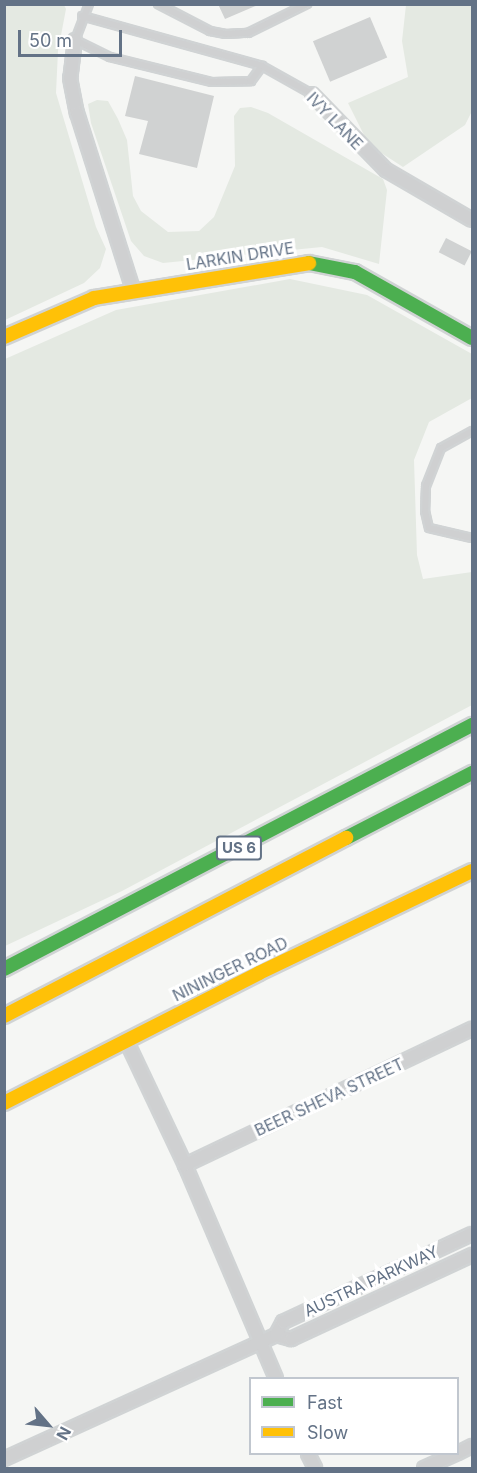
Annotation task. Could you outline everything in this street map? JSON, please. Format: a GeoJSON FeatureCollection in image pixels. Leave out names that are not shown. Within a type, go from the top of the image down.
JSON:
{"type":"FeatureCollection","features":[{"type":"Feature","properties":{"kind":"main road","name":"LARKIN DRIVE"},"geometry":{"type":"LineString","coordinates":[[4,337],[94,298],[292,263],[321,263],[355,272],[472,338]]}},
{"type":"Feature","properties":{"kind":"main road","name":"US 6"},"geometry":{"type":"LineString","coordinates":[[4,969],[472,724]]}},
{"type":"Feature","properties":{"kind":"main road","name":"US 6"},"geometry":{"type":"LineString","coordinates":[[4,1016],[472,773]]}},
{"type":"Feature","properties":{"kind":"main road","name":"NININGER ROAD"},"geometry":{"type":"LineString","coordinates":[[4,1103],[126,1040],[472,871]]}},
{"type":"Feature","properties":{"kind":"street"},"geometry":{"type":"LineString","coordinates":[[75,40],[70,78],[77,113],[133,290]]}},
{"type":"Feature","properties":{"kind":"street","name":"IVY LANE"},"geometry":{"type":"LineString","coordinates":[[312,94],[375,162],[472,220]]}},
{"type":"Feature","properties":{"kind":"street","name":"BEER SHEVA STREET"},"geometry":{"type":"LineString","coordinates":[[185,1165],[472,1029]]}},
{"type":"Feature","properties":{"kind":"street"},"geometry":{"type":"LineString","coordinates":[[126,1040],[185,1165],[276,1377]]}},
{"type":"Feature","properties":{"kind":"street","name":"AUSTRA PARKWAY"},"geometry":{"type":"LineString","coordinates":[[4,1459],[260,1343],[276,1335],[283,1322],[472,1234]]}},
{"type":"Feature","properties":{"kind":"street","name":"AUSTRA PARKWAY"},"geometry":{"type":"LineString","coordinates":[[276,1335],[291,1339],[472,1256]]}},
{"type":"Feature","properties":{"kind":"street"},"geometry":{"type":"LineString","coordinates":[[424,1468],[453,1455]]}},
{"type":"Feature","properties":{"kind":"lane"},"geometry":{"type":"LineString","coordinates":[[89,4],[82,16],[75,40],[110,57],[212,82],[252,81],[262,66]]}},
{"type":"Feature","properties":{"kind":"lane"},"geometry":{"type":"LineString","coordinates":[[158,4],[210,31],[226,34],[248,33],[307,4]]}},
{"type":"Feature","properties":{"kind":"lane","name":"IVY LANE"},"geometry":{"type":"LineString","coordinates":[[82,16],[262,66],[312,94]]}},
{"type":"Feature","properties":{"kind":"lane"},"geometry":{"type":"LineString","coordinates":[[472,431],[456,437],[437,455],[426,486],[425,511],[429,528],[472,538]]}},
{"type":"Feature","properties":{"kind":"shaded area"},"geometry":{"type":"Polygon","coordinates":[[[4,5],[64,5],[66,9],[58,51],[56,93],[96,227],[106,249],[100,268],[84,283],[5,320],[4,5]]]}},
{"type":"Feature","properties":{"kind":"shaded area"},"geometry":{"type":"Polygon","coordinates":[[[406,5],[472,5],[472,111],[465,125],[403,167],[369,145],[348,103],[408,77],[402,41],[406,5]]]}},
{"type":"Feature","properties":{"kind":"shaded area"},"geometry":{"type":"Polygon","coordinates":[[[97,100],[108,101],[127,140],[133,196],[141,211],[168,232],[199,231],[214,217],[235,166],[234,116],[240,108],[251,107],[268,113],[383,179],[387,190],[379,264],[322,247],[163,263],[144,256],[131,241],[91,123],[88,104],[97,100]]]}},
{"type":"Feature","properties":{"kind":"shaded area"},"geometry":{"type":"Polygon","coordinates":[[[290,279],[367,295],[472,354],[472,398],[429,422],[414,460],[417,555],[423,579],[472,572],[472,705],[122,891],[5,946],[5,359],[116,310],[290,279]]]}},
{"type":"Feature","properties":{"kind":"building"},"geometry":{"type":"Polygon","coordinates":[[[218,4],[258,4],[258,5],[225,19],[218,4]]]}},
{"type":"Feature","properties":{"kind":"building"},"geometry":{"type":"Polygon","coordinates":[[[370,17],[387,58],[330,82],[313,41],[370,17]]]}},
{"type":"Feature","properties":{"kind":"building"},"geometry":{"type":"Polygon","coordinates":[[[135,76],[214,96],[197,168],[139,154],[148,121],[125,116],[135,76]]]}},
{"type":"Feature","properties":{"kind":"building"},"geometry":{"type":"Polygon","coordinates":[[[446,238],[472,251],[465,265],[439,252],[446,238]]]}},
{"type":"Feature","properties":{"kind":"traffic: fast"},"geometry":{"type":"LineString","coordinates":[[309,263],[355,272],[472,338]]}},
{"type":"Feature","properties":{"kind":"traffic: fast"},"geometry":{"type":"LineString","coordinates":[[4,969],[472,725]]}},
{"type":"Feature","properties":{"kind":"traffic: fast"},"geometry":{"type":"LineString","coordinates":[[346,838],[472,773]]}},
{"type":"Feature","properties":{"kind":"traffic: slow"},"geometry":{"type":"LineString","coordinates":[[4,337],[94,298],[309,263]]}},
{"type":"Feature","properties":{"kind":"traffic: slow"},"geometry":{"type":"LineString","coordinates":[[4,1016],[346,838]]}},
{"type":"Feature","properties":{"kind":"traffic: slow"},"geometry":{"type":"LineString","coordinates":[[4,1103],[259,973],[472,871]]}}]}
